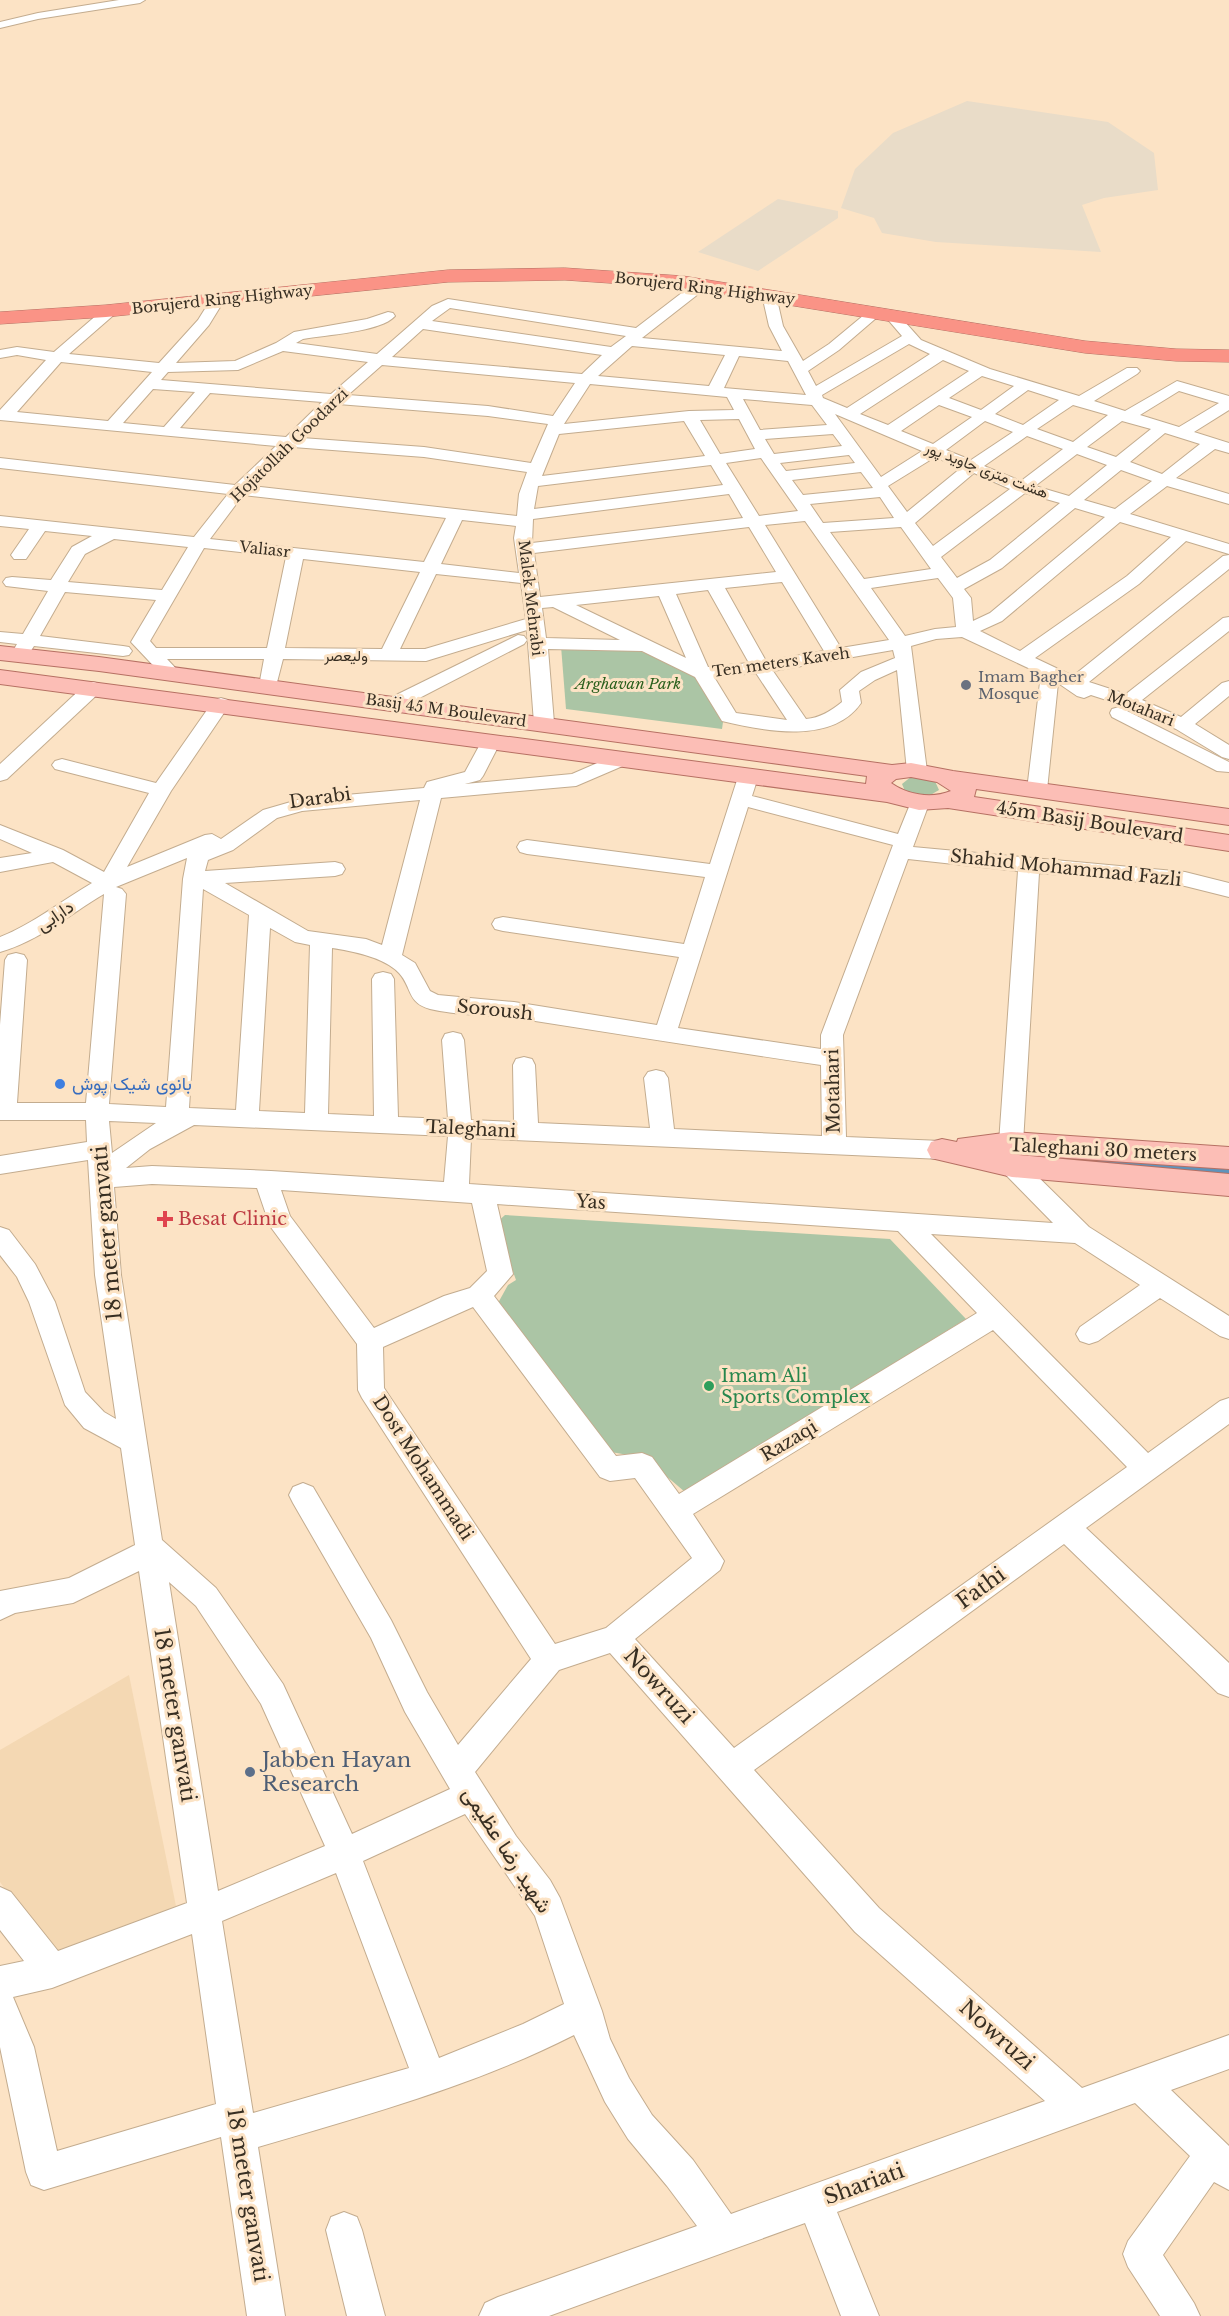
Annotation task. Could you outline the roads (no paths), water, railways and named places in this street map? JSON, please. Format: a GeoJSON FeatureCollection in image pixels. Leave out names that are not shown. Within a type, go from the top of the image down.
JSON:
{"type":"FeatureCollection","features":[{"type":"Feature","properties":{"kind":"highway","name":"Borujerd Ring Highway"},"geometry":{"type":"LineString","coordinates":[[0,306],[132,297],[423,268],[529,264],[593,265],[696,274],[1123,341],[1229,346]]}},
{"type":"Feature","properties":{"kind":"highway","name":"Borujerd Ring Highway"},"geometry":{"type":"LineString","coordinates":[[0,318],[111,310],[347,285],[487,274],[625,276],[701,285],[1085,347],[1229,356]]}},
{"type":"Feature","properties":{"kind":"main road","name":"Basij 45 M Boulevard"},"geometry":{"type":"LineString","coordinates":[[16,650],[99,664],[544,723],[889,783]]}},
{"type":"Feature","properties":{"kind":"main road","name":"Basij 45 M Boulevard"},"geometry":{"type":"LineString","coordinates":[[0,677],[749,774],[889,783]]}},
{"type":"Feature","properties":{"kind":"main road"},"geometry":{"type":"LineString","coordinates":[[889,783],[917,771],[952,790]]}},
{"type":"Feature","properties":{"kind":"main road"},"geometry":{"type":"LineString","coordinates":[[889,783],[920,801],[952,790]]}},
{"type":"Feature","properties":{"kind":"main road","name":"45m Basij Boulevard"},"geometry":{"type":"LineString","coordinates":[[952,790],[1037,790],[1229,817]]}},
{"type":"Feature","properties":{"kind":"main road","name":"45m Basij Boulevard"},"geometry":{"type":"LineString","coordinates":[[952,790],[1229,843]]}},
{"type":"Feature","properties":{"kind":"main road"},"geometry":{"type":"LineString","coordinates":[[942,1150],[1012,1154],[1229,1185]]}},
{"type":"Feature","properties":{"kind":"main road","name":"Taleghani 30 meters"},"geometry":{"type":"LineString","coordinates":[[1012,1154],[1229,1158]]}},
{"type":"Feature","properties":{"kind":"street"},"geometry":{"type":"LineString","coordinates":[[0,17],[89,0]]}},
{"type":"Feature","properties":{"kind":"street"},"geometry":{"type":"LineString","coordinates":[[0,25],[38,16],[140,0]]}},
{"type":"Feature","properties":{"kind":"street","name":"Malek Mehrabi"},"geometry":{"type":"LineString","coordinates":[[544,723],[537,632],[524,549],[524,518],[527,494],[533,476],[555,426],[585,380],[613,352],[701,285]]}},
{"type":"Feature","properties":{"kind":"street"},"geometry":{"type":"LineString","coordinates":[[769,296],[777,326],[815,397],[962,598],[965,631]]}},
{"type":"Feature","properties":{"kind":"street"},"geometry":{"type":"LineString","coordinates":[[112,426],[204,322],[218,299]]}},
{"type":"Feature","properties":{"kind":"street","name":"Hojatollah Goodarzi"},"geometry":{"type":"LineString","coordinates":[[146,648],[166,596],[199,542],[238,491],[335,399],[419,324],[448,303],[633,337]]}},
{"type":"Feature","properties":{"kind":"street"},"geometry":{"type":"LineString","coordinates":[[2,415],[57,357],[111,310]]}},
{"type":"Feature","properties":{"kind":"street"},"geometry":{"type":"LineString","coordinates":[[633,337],[734,351],[797,363],[834,347],[883,314],[916,343],[980,370],[1221,445]]}},
{"type":"Feature","properties":{"kind":"street"},"geometry":{"type":"LineString","coordinates":[[0,354],[17,351],[100,363],[164,368],[238,365],[281,346],[299,335],[370,323],[388,316]]}},
{"type":"Feature","properties":{"kind":"street"},"geometry":{"type":"LineString","coordinates":[[419,324],[613,352]]}},
{"type":"Feature","properties":{"kind":"street"},"geometry":{"type":"LineString","coordinates":[[815,397],[910,337]]}},
{"type":"Feature","properties":{"kind":"street","name":"هشت متری جاوید پور"},"geometry":{"type":"LineString","coordinates":[[281,346],[381,359],[585,380],[733,394],[815,397],[849,414],[1024,487],[1229,549]]}},
{"type":"Feature","properties":{"kind":"street"},"geometry":{"type":"LineString","coordinates":[[0,371],[17,351]]}},
{"type":"Feature","properties":{"kind":"street"},"geometry":{"type":"LineString","coordinates":[[714,392],[734,351]]}},
{"type":"Feature","properties":{"kind":"street"},"geometry":{"type":"LineString","coordinates":[[849,414],[941,354]]}},
{"type":"Feature","properties":{"kind":"street"},"geometry":{"type":"LineString","coordinates":[[890,431],[980,370]]}},
{"type":"Feature","properties":{"kind":"street"},"geometry":{"type":"LineString","coordinates":[[524,549],[753,521],[906,522],[972,466],[1075,401],[1132,371]]}},
{"type":"Feature","properties":{"kind":"street"},"geometry":{"type":"LineString","coordinates":[[149,384],[488,411],[555,426],[745,414]]}},
{"type":"Feature","properties":{"kind":"street"},"geometry":{"type":"LineString","coordinates":[[798,500],[882,488],[1026,385]]}},
{"type":"Feature","properties":{"kind":"street"},"geometry":{"type":"LineString","coordinates":[[932,556],[1073,449],[1122,416],[1177,386],[1229,402]]}},
{"type":"Feature","properties":{"kind":"street"},"geometry":{"type":"LineString","coordinates":[[168,432],[205,390]]}},
{"type":"Feature","properties":{"kind":"street"},"geometry":{"type":"LineString","coordinates":[[733,394],[780,476],[859,585],[903,652],[917,771]]}},
{"type":"Feature","properties":{"kind":"street"},"geometry":{"type":"LineString","coordinates":[[937,399],[1073,449],[1229,499]]}},
{"type":"Feature","properties":{"kind":"street"},"geometry":{"type":"LineString","coordinates":[[1180,434],[1229,402]]}},
{"type":"Feature","properties":{"kind":"street"},"geometry":{"type":"LineString","coordinates":[[2,415],[168,432],[424,453],[533,476],[715,459],[854,450]]}},
{"type":"Feature","properties":{"kind":"street"},"geometry":{"type":"LineString","coordinates":[[689,416],[836,655]]}},
{"type":"Feature","properties":{"kind":"street"},"geometry":{"type":"LineString","coordinates":[[954,587],[996,564],[1162,428]]}},
{"type":"Feature","properties":{"kind":"street"},"geometry":{"type":"LineString","coordinates":[[755,435],[838,429]]}},
{"type":"Feature","properties":{"kind":"street"},"geometry":{"type":"LineString","coordinates":[[665,590],[702,673],[729,717],[783,726],[834,718],[852,703],[849,690],[854,686],[903,652],[935,634],[965,631],[996,617],[1164,480],[1221,445]]}},
{"type":"Feature","properties":{"kind":"street"},"geometry":{"type":"LineString","coordinates":[[0,463],[456,515],[524,518],[733,489]]}},
{"type":"Feature","properties":{"kind":"street"},"geometry":{"type":"LineString","coordinates":[[780,476],[866,466]]}},
{"type":"Feature","properties":{"kind":"street"},"geometry":{"type":"LineString","coordinates":[[388,655],[456,515]]}},
{"type":"Feature","properties":{"kind":"street","name":"Valiasr"},"geometry":{"type":"LineString","coordinates":[[0,521],[530,579]]}},
{"type":"Feature","properties":{"kind":"street"},"geometry":{"type":"LineString","coordinates":[[20,555],[40,525]]}},
{"type":"Feature","properties":{"kind":"street"},"geometry":{"type":"LineString","coordinates":[[16,650],[56,594],[58,584],[78,551],[111,533]]}},
{"type":"Feature","properties":{"kind":"street"},"geometry":{"type":"LineString","coordinates":[[1022,658],[1133,580],[1183,535]]}},
{"type":"Feature","properties":{"kind":"street"},"geometry":{"type":"LineString","coordinates":[[268,686],[296,552]]}},
{"type":"Feature","properties":{"kind":"street"},"geometry":{"type":"LineString","coordinates":[[1229,560],[1075,684],[1094,700],[1229,770]]}},
{"type":"Feature","properties":{"kind":"street"},"geometry":{"type":"LineString","coordinates":[[859,585],[943,572]]}},
{"type":"Feature","properties":{"kind":"street"},"geometry":{"type":"LineString","coordinates":[[556,602],[787,576]]}},
{"type":"Feature","properties":{"kind":"street"},"geometry":{"type":"LineString","coordinates":[[12,582],[58,584],[166,596]]}},
{"type":"Feature","properties":{"kind":"street"},"geometry":{"type":"LineString","coordinates":[[714,585],[761,667],[800,725]]}},
{"type":"Feature","properties":{"kind":"street","name":"Ten meters Kaveh"},"geometry":{"type":"LineString","coordinates":[[533,603],[556,602],[702,673],[761,667],[836,655],[903,652]]}},
{"type":"Feature","properties":{"kind":"street"},"geometry":{"type":"LineString","coordinates":[[1130,701],[1229,622]]}},
{"type":"Feature","properties":{"kind":"street","name":"Motahari"},"geometry":{"type":"LineString","coordinates":[[965,631],[1075,684],[1130,701],[1184,725],[1229,753]]}},
{"type":"Feature","properties":{"kind":"street"},"geometry":{"type":"LineString","coordinates":[[395,703],[537,632],[649,647]]}},
{"type":"Feature","properties":{"kind":"street","name":"ولیعصر"},"geometry":{"type":"LineString","coordinates":[[146,648],[275,655],[426,655],[537,632]]}},
{"type":"Feature","properties":{"kind":"street"},"geometry":{"type":"LineString","coordinates":[[0,637],[16,650],[123,651],[146,648],[172,674]]}},
{"type":"Feature","properties":{"kind":"street"},"geometry":{"type":"LineString","coordinates":[[99,664],[123,651]]}},
{"type":"Feature","properties":{"kind":"street"},"geometry":{"type":"LineString","coordinates":[[1037,790],[1050,673]]}},
{"type":"Feature","properties":{"kind":"street"},"geometry":{"type":"LineString","coordinates":[[1184,725],[1229,687]]}},
{"type":"Feature","properties":{"kind":"street"},"geometry":{"type":"LineString","coordinates":[[0,775],[93,688]]}},
{"type":"Feature","properties":{"kind":"street"},"geometry":{"type":"LineString","coordinates":[[0,831],[56,855],[112,888],[161,790],[220,704]]}},
{"type":"Feature","properties":{"kind":"street"},"geometry":{"type":"LineString","coordinates":[[1208,704],[1229,712]]}},
{"type":"Feature","properties":{"kind":"street","name":"Darabi"},"geometry":{"type":"LineString","coordinates":[[112,888],[219,837],[262,810],[294,798],[432,790],[473,776],[491,741]]}},
{"type":"Feature","properties":{"kind":"street"},"geometry":{"type":"LineString","coordinates":[[102,1179],[111,1167],[141,1143],[183,1116],[193,879],[198,856],[226,845],[270,814],[301,805],[432,790],[576,780],[625,758]]}},
{"type":"Feature","properties":{"kind":"street"},"geometry":{"type":"LineString","coordinates":[[62,765],[161,790]]}},
{"type":"Feature","properties":{"kind":"street"},"geometry":{"type":"LineString","coordinates":[[665,1035],[749,774]]}},
{"type":"Feature","properties":{"kind":"street"},"geometry":{"type":"LineString","coordinates":[[386,1125],[386,968],[432,790]]}},
{"type":"Feature","properties":{"kind":"street","name":"Shahid Mohammad Fazli"},"geometry":{"type":"LineString","coordinates":[[741,799],[903,847],[1029,866],[1185,879],[1229,890]]}},
{"type":"Feature","properties":{"kind":"street","name":"Motahari"},"geometry":{"type":"LineString","coordinates":[[834,1145],[832,1035],[920,801]]}},
{"type":"Feature","properties":{"kind":"street"},"geometry":{"type":"LineString","coordinates":[[527,847],[717,872]]}},
{"type":"Feature","properties":{"kind":"street"},"geometry":{"type":"LineString","coordinates":[[0,865],[56,855]]}},
{"type":"Feature","properties":{"kind":"street"},"geometry":{"type":"LineString","coordinates":[[1029,866],[1012,1154],[1080,1234],[1229,1329]]}},
{"type":"Feature","properties":{"kind":"street"},"geometry":{"type":"LineString","coordinates":[[193,879],[335,869]]}},
{"type":"Feature","properties":{"kind":"street","name":"Soroush"},"geometry":{"type":"LineString","coordinates":[[193,879],[208,883],[303,936],[366,946],[386,968],[407,969],[422,996],[433,1002],[514,1010],[833,1059]]}},
{"type":"Feature","properties":{"kind":"street","name":"دارابی"},"geometry":{"type":"LineString","coordinates":[[8,953],[60,911],[112,888]]}},
{"type":"Feature","properties":{"kind":"street","name":"18 meter ganvati"},"geometry":{"type":"LineString","coordinates":[[112,888],[97,1112],[108,1275],[266,2316]]}},
{"type":"Feature","properties":{"kind":"street"},"geometry":{"type":"LineString","coordinates":[[247,1119],[260,912]]}},
{"type":"Feature","properties":{"kind":"street"},"geometry":{"type":"LineString","coordinates":[[503,924],[692,952]]}},
{"type":"Feature","properties":{"kind":"street"},"geometry":{"type":"LineString","coordinates":[[316,1122],[321,940]]}},
{"type":"Feature","properties":{"kind":"street"},"geometry":{"type":"LineString","coordinates":[[2,1111],[8,953]]}},
{"type":"Feature","properties":{"kind":"street"},"geometry":{"type":"LineString","coordinates":[[266,1180],[279,1219],[370,1341],[453,1303],[479,1295],[500,1274],[469,1193],[460,1128],[453,1040]]}},
{"type":"Feature","properties":{"kind":"street"},"geometry":{"type":"LineString","coordinates":[[524,1065],[526,1131]]}},
{"type":"Feature","properties":{"kind":"street"},"geometry":{"type":"LineString","coordinates":[[656,1078],[663,1137]]}},
{"type":"Feature","properties":{"kind":"street","name":"Taleghani"},"geometry":{"type":"LineString","coordinates":[[2,1111],[97,1112],[942,1150]]}},
{"type":"Feature","properties":{"kind":"street"},"geometry":{"type":"LineString","coordinates":[[0,1165],[99,1149]]}},
{"type":"Feature","properties":{"kind":"street","name":"Yas"},"geometry":{"type":"LineString","coordinates":[[102,1179],[152,1175],[266,1180],[1080,1234]]}},
{"type":"Feature","properties":{"kind":"street"},"geometry":{"type":"LineString","coordinates":[[905,1222],[1146,1469]]}},
{"type":"Feature","properties":{"kind":"street"},"geometry":{"type":"LineString","coordinates":[[0,1237],[26,1271],[42,1302],[74,1397],[94,1420],[133,1441]]}},
{"type":"Feature","properties":{"kind":"street"},"geometry":{"type":"LineString","coordinates":[[1089,1334],[1159,1285]]}},
{"type":"Feature","properties":{"kind":"street","name":"Nowruzi"},"geometry":{"type":"LineString","coordinates":[[479,1295],[610,1468],[642,1465],[710,1561],[615,1638],[733,1767],[867,1920],[1077,2107]]}},
{"type":"Feature","properties":{"kind":"street","name":"Razaqi"},"geometry":{"type":"LineString","coordinates":[[675,1511],[996,1315]]}},
{"type":"Feature","properties":{"kind":"street","name":"Dost Mohammadi"},"geometry":{"type":"LineString","coordinates":[[370,1341],[371,1390],[549,1660]]}},
{"type":"Feature","properties":{"kind":"street","name":"Fathi"},"geometry":{"type":"LineString","coordinates":[[733,1767],[1229,1410]]}},
{"type":"Feature","properties":{"kind":"street","name":"شهید رضا عظیمی"},"geometry":{"type":"LineString","coordinates":[[303,1495],[381,1629],[416,1702],[464,1783],[505,1847],[539,1891],[549,1909],[595,2046],[617,2090],[640,2127],[680,2173],[724,2234]]}},
{"type":"Feature","properties":{"kind":"street"},"geometry":{"type":"LineString","coordinates":[[1066,1527],[1229,1683]]}},
{"type":"Feature","properties":{"kind":"street"},"geometry":{"type":"LineString","coordinates":[[2,1598],[73,1590],[149,1548],[206,1597],[272,1695],[345,1855],[430,2079]]}},
{"type":"Feature","properties":{"kind":"street"},"geometry":{"type":"LineString","coordinates":[[0,1983],[52,1971],[205,1913],[345,1855],[464,1783],[549,1660],[615,1638]]}},
{"type":"Feature","properties":{"kind":"street"},"geometry":{"type":"LineString","coordinates":[[0,1903],[52,1971]]}},
{"type":"Feature","properties":{"kind":"street"},"geometry":{"type":"LineString","coordinates":[[0,2006],[17,2047],[44,2172],[430,2079],[534,2037],[585,2011]]}},
{"type":"Feature","properties":{"kind":"street","name":"Shariati"},"geometry":{"type":"LineString","coordinates":[[498,2316],[1229,2052]]}},
{"type":"Feature","properties":{"kind":"street"},"geometry":{"type":"LineString","coordinates":[[1140,2084],[1221,2163],[1141,2254],[1181,2316]]}},
{"type":"Feature","properties":{"kind":"street"},"geometry":{"type":"LineString","coordinates":[[815,2202],[860,2316]]}},
{"type":"Feature","properties":{"kind":"street"},"geometry":{"type":"LineString","coordinates":[[344,2230],[366,2316]]}},
{"type":"Feature","properties":{"kind":"waterway"},"geometry":{"type":"LineString","coordinates":[[1053,1157],[1229,1173]]}},
{"type":"Feature","properties":{"kind":"place","name":"Imam Bagher Mosque"},"geometry":{"type":"Point","coordinates":[966,685]}},
{"type":"Feature","properties":{"kind":"place","name":"بانوی شیک پوش"},"geometry":{"type":"Point","coordinates":[60,1084]}},
{"type":"Feature","properties":{"kind":"place","name":"Besat Clinic"},"geometry":{"type":"Point","coordinates":[165,1219]}},
{"type":"Feature","properties":{"kind":"place","name":"Imam Ali Sports Complex"},"geometry":{"type":"Point","coordinates":[709,1386]}},
{"type":"Feature","properties":{"kind":"place","name":"Jabben Hayan Research"},"geometry":{"type":"Point","coordinates":[250,1772]}},
{"type":"Feature","properties":{"kind":"park label","name":"Arghavan Park"},"geometry":{"type":"Point","coordinates":[628,683]}}]}
